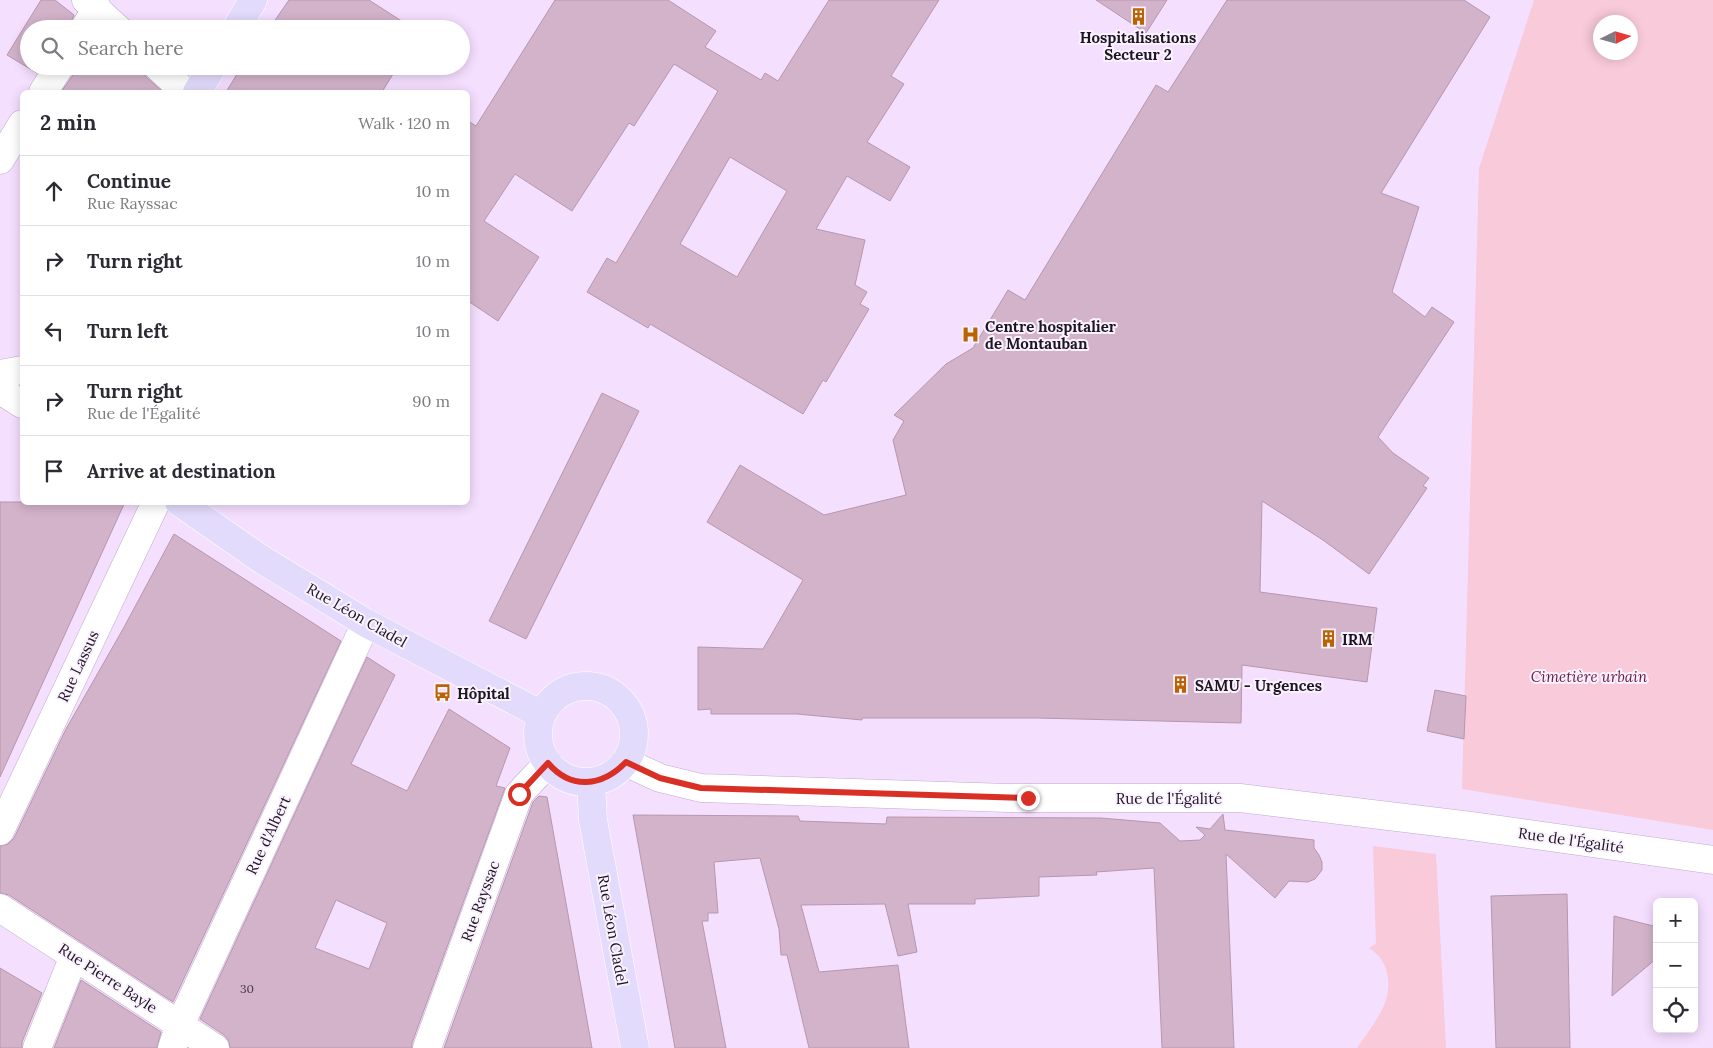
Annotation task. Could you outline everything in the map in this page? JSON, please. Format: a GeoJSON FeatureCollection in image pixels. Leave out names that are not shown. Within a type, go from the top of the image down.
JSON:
{"type":"FeatureCollection","features":[{"type":"Feature","properties":{"kind":"main road"},"geometry":{"type":"LineString","coordinates":[[241,20],[253,0]]}},
{"type":"Feature","properties":{"kind":"main road"},"geometry":{"type":"LineString","coordinates":[[198,90],[207,75]]}},
{"type":"Feature","properties":{"kind":"main road","name":"Rue Léon Cladel"},"geometry":{"type":"LineString","coordinates":[[183,505],[261,559],[366,623],[542,715]]}},
{"type":"Feature","properties":{"kind":"main road"},"geometry":{"type":"LineString","coordinates":[[593,686],[610,692],[623,704],[632,720],[634,728],[633,746],[626,762],[610,776],[601,780],[582,782],[567,778],[553,769],[541,750],[538,736],[542,715],[559,695],[575,687],[593,686]]}},
{"type":"Feature","properties":{"kind":"main road","name":"Rue Léon Cladel"},"geometry":{"type":"LineString","coordinates":[[591,782],[593,820],[635,1048]]}},
{"type":"Feature","properties":{"kind":"street"},"geometry":{"type":"LineString","coordinates":[[89,12],[103,20]]}},
{"type":"Feature","properties":{"kind":"street"},"geometry":{"type":"LineString","coordinates":[[44,90],[54,75]]}},
{"type":"Feature","properties":{"kind":"street"},"geometry":{"type":"LineString","coordinates":[[167,75],[183,90]]}},
{"type":"Feature","properties":{"kind":"street"},"geometry":{"type":"LineString","coordinates":[[0,160],[20,127]]}},
{"type":"Feature","properties":{"kind":"street"},"geometry":{"type":"LineString","coordinates":[[0,374],[20,370]]}},
{"type":"Feature","properties":{"kind":"street","name":"Rue Lassus"},"geometry":{"type":"LineString","coordinates":[[0,831],[155,505]]}},
{"type":"Feature","properties":{"kind":"street","name":"Rue d'Albert"},"geometry":{"type":"LineString","coordinates":[[176,1036],[366,623]]}},
{"type":"Feature","properties":{"kind":"street","name":"Rue de l'Égalité"},"geometry":{"type":"LineString","coordinates":[[626,762],[660,778],[701,788],[1008,798],[1240,798],[1471,826],[1713,860]]}},
{"type":"Feature","properties":{"kind":"street","name":"Rue Rayssac"},"geometry":{"type":"LineString","coordinates":[[427,1048],[519,794],[548,763]]}},
{"type":"Feature","properties":{"kind":"street","name":"Rue Pierre Bayle"},"geometry":{"type":"LineString","coordinates":[[0,908],[74,956],[176,1036],[215,1048]]}},
{"type":"Feature","properties":{"kind":"street"},"geometry":{"type":"LineString","coordinates":[[37,1048],[74,956]]}},
{"type":"Feature","properties":{"kind":"green space","name":"Cimetière urbain"},"geometry":{"type":"Polygon","coordinates":[[[1534,0],[1713,0],[1713,830],[1462,789],[1479,168],[1534,0]]]}},
{"type":"Feature","properties":{"kind":"green space"},"geometry":{"type":"Polygon","coordinates":[[[1373,846],[1436,854],[1446,1048],[1357,1048],[1376,1021],[1388,991],[1385,966],[1375,952],[1369,948],[1376,944],[1373,846]]]}},
{"type":"Feature","properties":{"kind":"building"},"geometry":{"type":"Polygon","coordinates":[[[41,0],[55,0],[74,15],[72,20],[29,20],[41,0]]]}},
{"type":"Feature","properties":{"kind":"building"},"geometry":{"type":"Polygon","coordinates":[[[289,0],[369,0],[400,20],[275,20],[289,0]]]}},
{"type":"Feature","properties":{"kind":"building"},"geometry":{"type":"Polygon","coordinates":[[[555,0],[668,0],[716,31],[705,47],[761,80],[765,73],[778,81],[829,0],[939,0],[891,76],[904,84],[867,142],[910,167],[890,201],[847,176],[816,229],[865,240],[855,285],[867,292],[860,304],[869,309],[826,382],[823,380],[803,414],[650,324],[648,328],[587,292],[607,258],[616,263],[718,91],[674,64],[634,126],[629,123],[572,211],[515,174],[484,221],[539,257],[498,321],[470,302],[470,122],[476,126],[555,0]],[[730,157],[680,244],[737,277],[787,191],[730,157]]]}},
{"type":"Feature","properties":{"kind":"building","name":"Hospitalisations Secteur 2"},"geometry":{"type":"Polygon","coordinates":[[[1096,0],[1167,0],[1146,33],[1096,0]]]}},
{"type":"Feature","properties":{"kind":"building"},"geometry":{"type":"Polygon","coordinates":[[[1227,0],[1464,0],[1490,17],[1381,193],[1419,207],[1392,292],[1425,317],[1432,307],[1454,322],[1378,437],[1393,453],[1429,478],[1423,486],[1427,488],[1369,574],[1323,540],[1262,501],[1260,592],[1377,608],[1367,682],[1242,665],[1241,723],[1037,718],[862,718],[862,720],[797,714],[711,714],[711,709],[698,710],[698,647],[763,649],[803,580],[707,522],[740,465],[824,515],[906,495],[893,440],[904,421],[894,415],[946,364],[973,348],[1008,290],[1025,300],[1156,85],[1168,92],[1227,0]]]}},
{"type":"Feature","properties":{"kind":"building"},"geometry":{"type":"Polygon","coordinates":[[[20,34],[20,63],[7,55],[20,34]]]}},
{"type":"Feature","properties":{"kind":"building"},"geometry":{"type":"Polygon","coordinates":[[[73,75],[145,75],[161,90],[62,90],[73,75]]]}},
{"type":"Feature","properties":{"kind":"building"},"geometry":{"type":"Polygon","coordinates":[[[236,75],[392,75],[383,90],[227,90],[236,75]]]}},
{"type":"Feature","properties":{"kind":"building"},"geometry":{"type":"Polygon","coordinates":[[[602,393],[639,411],[526,639],[489,621],[602,393]]]}},
{"type":"Feature","properties":{"kind":"building"},"geometry":{"type":"Polygon","coordinates":[[[0,502],[20,502],[20,505],[124,505],[0,777],[0,502]]]}},
{"type":"Feature","properties":{"kind":"building"},"geometry":{"type":"Polygon","coordinates":[[[174,534],[341,641],[173,1002],[9,895],[0,893],[0,846],[8,844],[14,838],[66,729],[174,534]]]}},
{"type":"Feature","properties":{"kind":"building"},"geometry":{"type":"Polygon","coordinates":[[[367,657],[395,675],[351,764],[407,791],[449,709],[510,748],[496,786],[505,788],[412,1043],[412,1048],[230,1048],[229,1041],[224,1035],[200,1019],[367,657]],[[336,900],[315,948],[369,969],[387,923],[336,900]]]}},
{"type":"Feature","properties":{"kind":"building"},"geometry":{"type":"Polygon","coordinates":[[[1435,690],[1466,696],[1464,739],[1427,731],[1435,690]]]}},
{"type":"Feature","properties":{"kind":"building"},"geometry":{"type":"Polygon","coordinates":[[[539,796],[547,797],[592,1048],[444,1048],[533,802],[539,796]]]}},
{"type":"Feature","properties":{"kind":"building"},"geometry":{"type":"Polygon","coordinates":[[[1223,814],[1225,830],[1314,840],[1314,848],[1322,862],[1322,870],[1315,879],[1308,882],[1289,881],[1275,898],[1226,854],[1234,1048],[1162,1048],[1154,868],[1096,872],[1097,875],[1039,877],[1039,896],[975,899],[975,904],[908,904],[917,952],[898,956],[885,904],[801,905],[819,972],[898,965],[909,1048],[809,1048],[787,955],[781,955],[779,929],[760,858],[714,862],[718,913],[708,913],[708,921],[702,921],[726,1048],[675,1048],[633,815],[798,816],[800,821],[886,824],[887,817],[1101,818],[1160,823],[1180,841],[1200,840],[1205,835],[1196,827],[1210,829],[1223,814]]]}},
{"type":"Feature","properties":{"kind":"building"},"geometry":{"type":"Polygon","coordinates":[[[1567,894],[1570,1048],[1496,1048],[1491,896],[1567,894]]]}},
{"type":"Feature","properties":{"kind":"building"},"geometry":{"type":"Polygon","coordinates":[[[1614,916],[1653,926],[1653,961],[1612,996],[1614,916]]]}},
{"type":"Feature","properties":{"kind":"building"},"geometry":{"type":"Polygon","coordinates":[[[0,968],[42,993],[22,1042],[22,1048],[0,1048],[0,968]]]}},
{"type":"Feature","properties":{"kind":"building"},"geometry":{"type":"Polygon","coordinates":[[[81,980],[161,1032],[157,1048],[54,1048],[81,980]]]}},
{"type":"Feature","properties":{"kind":"place","name":"Hospitalisations Secteur 2"},"geometry":{"type":"Point","coordinates":[1138,16]}},
{"type":"Feature","properties":{"kind":"place","name":"Centre hospitalier de Montauban"},"geometry":{"type":"Point","coordinates":[971,335]}},
{"type":"Feature","properties":{"kind":"place","name":"IRM"},"geometry":{"type":"Point","coordinates":[1328,639]}},
{"type":"Feature","properties":{"kind":"place","name":"SAMU - Urgences"},"geometry":{"type":"Point","coordinates":[1181,685]}},
{"type":"Feature","properties":{"kind":"place","name":"Hôpital"},"geometry":{"type":"Point","coordinates":[443,693]}},
{"type":"Feature","properties":{"kind":"route"},"geometry":{"type":"LineString","coordinates":[[519,794],[548,763],[553,769],[567,778],[574,781],[591,782],[610,776],[626,762],[660,778],[701,788],[1028,798]]}}]}
